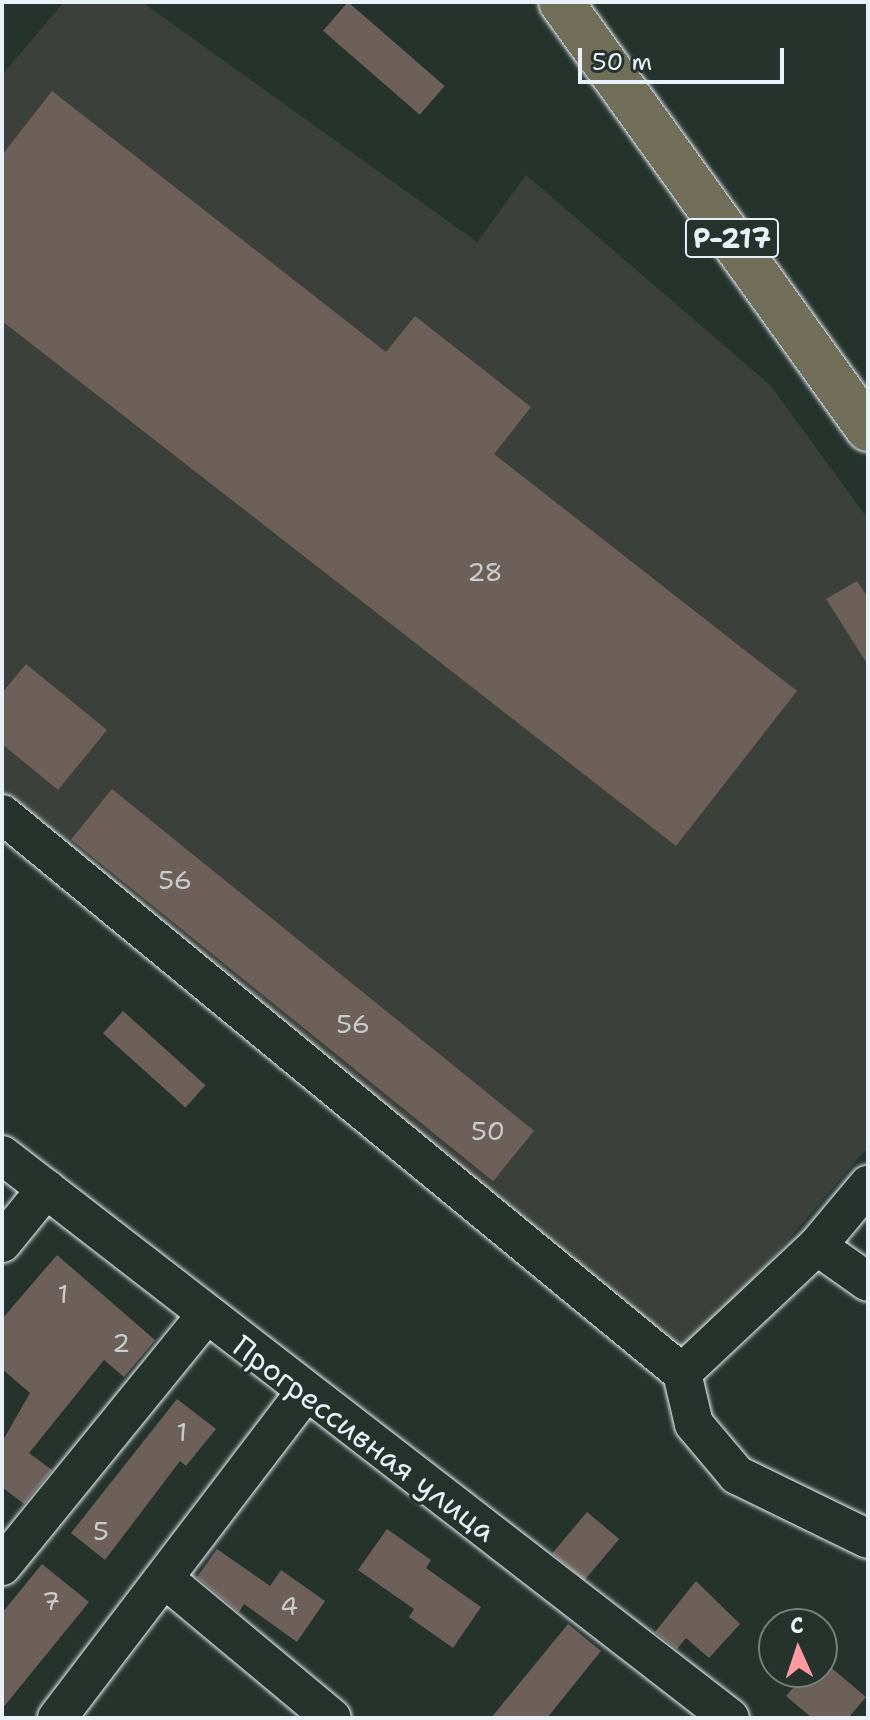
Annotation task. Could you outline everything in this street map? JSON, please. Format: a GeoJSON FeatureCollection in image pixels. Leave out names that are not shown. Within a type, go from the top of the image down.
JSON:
{"type":"FeatureCollection","features":[{"type":"Feature","properties":{"kind":"highway"},"geometry":{"type":"LineString","coordinates":[[561,2],[596,46]]}},
{"type":"Feature","properties":{"kind":"highway"},"geometry":{"type":"LineString","coordinates":[[573,2],[596,46]]}},
{"type":"Feature","properties":{"kind":"highway","name":"Р-217"},"geometry":{"type":"LineString","coordinates":[[596,46],[868,429]]}},
{"type":"Feature","properties":{"kind":"street"},"geometry":{"type":"LineString","coordinates":[[2,814],[682,1373],[694,1424],[737,1475],[868,1539]]}},
{"type":"Feature","properties":{"kind":"street","name":"Прогрессивная улица"},"geometry":{"type":"LineString","coordinates":[[2,1155],[204,1317],[730,1718]]}},
{"type":"Feature","properties":{"kind":"street"},"geometry":{"type":"LineString","coordinates":[[682,1373],[817,1246],[868,1185]]}},
{"type":"Feature","properties":{"kind":"street"},"geometry":{"type":"LineString","coordinates":[[2,1243],[46,1189]]}},
{"type":"Feature","properties":{"kind":"street"},"geometry":{"type":"LineString","coordinates":[[817,1246],[868,1282]]}},
{"type":"Feature","properties":{"kind":"street"},"geometry":{"type":"LineString","coordinates":[[2,1566],[204,1317]]}},
{"type":"Feature","properties":{"kind":"street"},"geometry":{"type":"LineString","coordinates":[[74,1712],[165,1579],[305,1393]]}},
{"type":"Feature","properties":{"kind":"street"},"geometry":{"type":"LineString","coordinates":[[165,1579],[332,1718]]}},
{"type":"Feature","properties":{"kind":"shaded area"},"geometry":{"type":"Polygon","coordinates":[[[64,2],[142,2],[477,242],[526,175],[770,385],[868,519],[868,1147],[687,1357],[2,813],[2,75],[64,2]]]}},
{"type":"Feature","properties":{"kind":"building"},"geometry":{"type":"Polygon","coordinates":[[[348,2],[445,86],[420,115],[323,31],[348,2]]]}},
{"type":"Feature","properties":{"kind":"building"},"geometry":{"type":"Polygon","coordinates":[[[52,91],[386,352],[415,316],[531,407],[494,454],[797,691],[676,846],[2,321],[2,155],[52,91]]]}},
{"type":"Feature","properties":{"kind":"building"},"geometry":{"type":"Polygon","coordinates":[[[857,581],[868,598],[868,665],[826,599],[857,581]]]}},
{"type":"Feature","properties":{"kind":"building"},"geometry":{"type":"Polygon","coordinates":[[[26,664],[107,730],[58,790],[2,744],[2,693],[26,664]]]}},
{"type":"Feature","properties":{"kind":"building"},"geometry":{"type":"Polygon","coordinates":[[[112,789],[534,1131],[493,1181],[71,840],[112,789]]]}},
{"type":"Feature","properties":{"kind":"building"},"geometry":{"type":"Polygon","coordinates":[[[123,1011],[205,1085],[185,1108],[103,1033],[123,1011]]]}},
{"type":"Feature","properties":{"kind":"building"},"geometry":{"type":"Polygon","coordinates":[[[57,1255],[155,1340],[124,1377],[104,1360],[29,1453],[52,1470],[24,1504],[2,1487],[2,1442],[30,1393],[2,1369],[2,1319],[57,1255]]]}},
{"type":"Feature","properties":{"kind":"building"},"geometry":{"type":"Polygon","coordinates":[[[177,1399],[216,1429],[186,1466],[180,1461],[105,1560],[71,1533],[177,1399]]]}},
{"type":"Feature","properties":{"kind":"building"},"geometry":{"type":"Polygon","coordinates":[[[587,1512],[619,1539],[584,1580],[552,1553],[587,1512]]]}},
{"type":"Feature","properties":{"kind":"building"},"geometry":{"type":"Polygon","coordinates":[[[387,1529],[431,1560],[426,1568],[481,1607],[453,1648],[409,1617],[414,1609],[358,1570],[387,1529]]]}},
{"type":"Feature","properties":{"kind":"building"},"geometry":{"type":"Polygon","coordinates":[[[217,1549],[270,1586],[281,1570],[325,1601],[297,1642],[244,1604],[239,1612],[197,1577],[217,1549]]]}},
{"type":"Feature","properties":{"kind":"building"},"geometry":{"type":"Polygon","coordinates":[[[42,1564],[89,1602],[2,1709],[2,1613],[42,1564]]]}},
{"type":"Feature","properties":{"kind":"building"},"geometry":{"type":"Polygon","coordinates":[[[696,1581],[740,1624],[709,1658],[686,1638],[677,1649],[655,1632],[696,1581]]]}},
{"type":"Feature","properties":{"kind":"building"},"geometry":{"type":"Polygon","coordinates":[[[568,1624],[601,1651],[547,1718],[491,1718],[568,1624]]]}},
{"type":"Feature","properties":{"kind":"building"},"geometry":{"type":"Polygon","coordinates":[[[838,1673],[866,1697],[848,1718],[812,1718],[786,1696],[793,1688],[838,1688],[838,1673]]]}}]}
